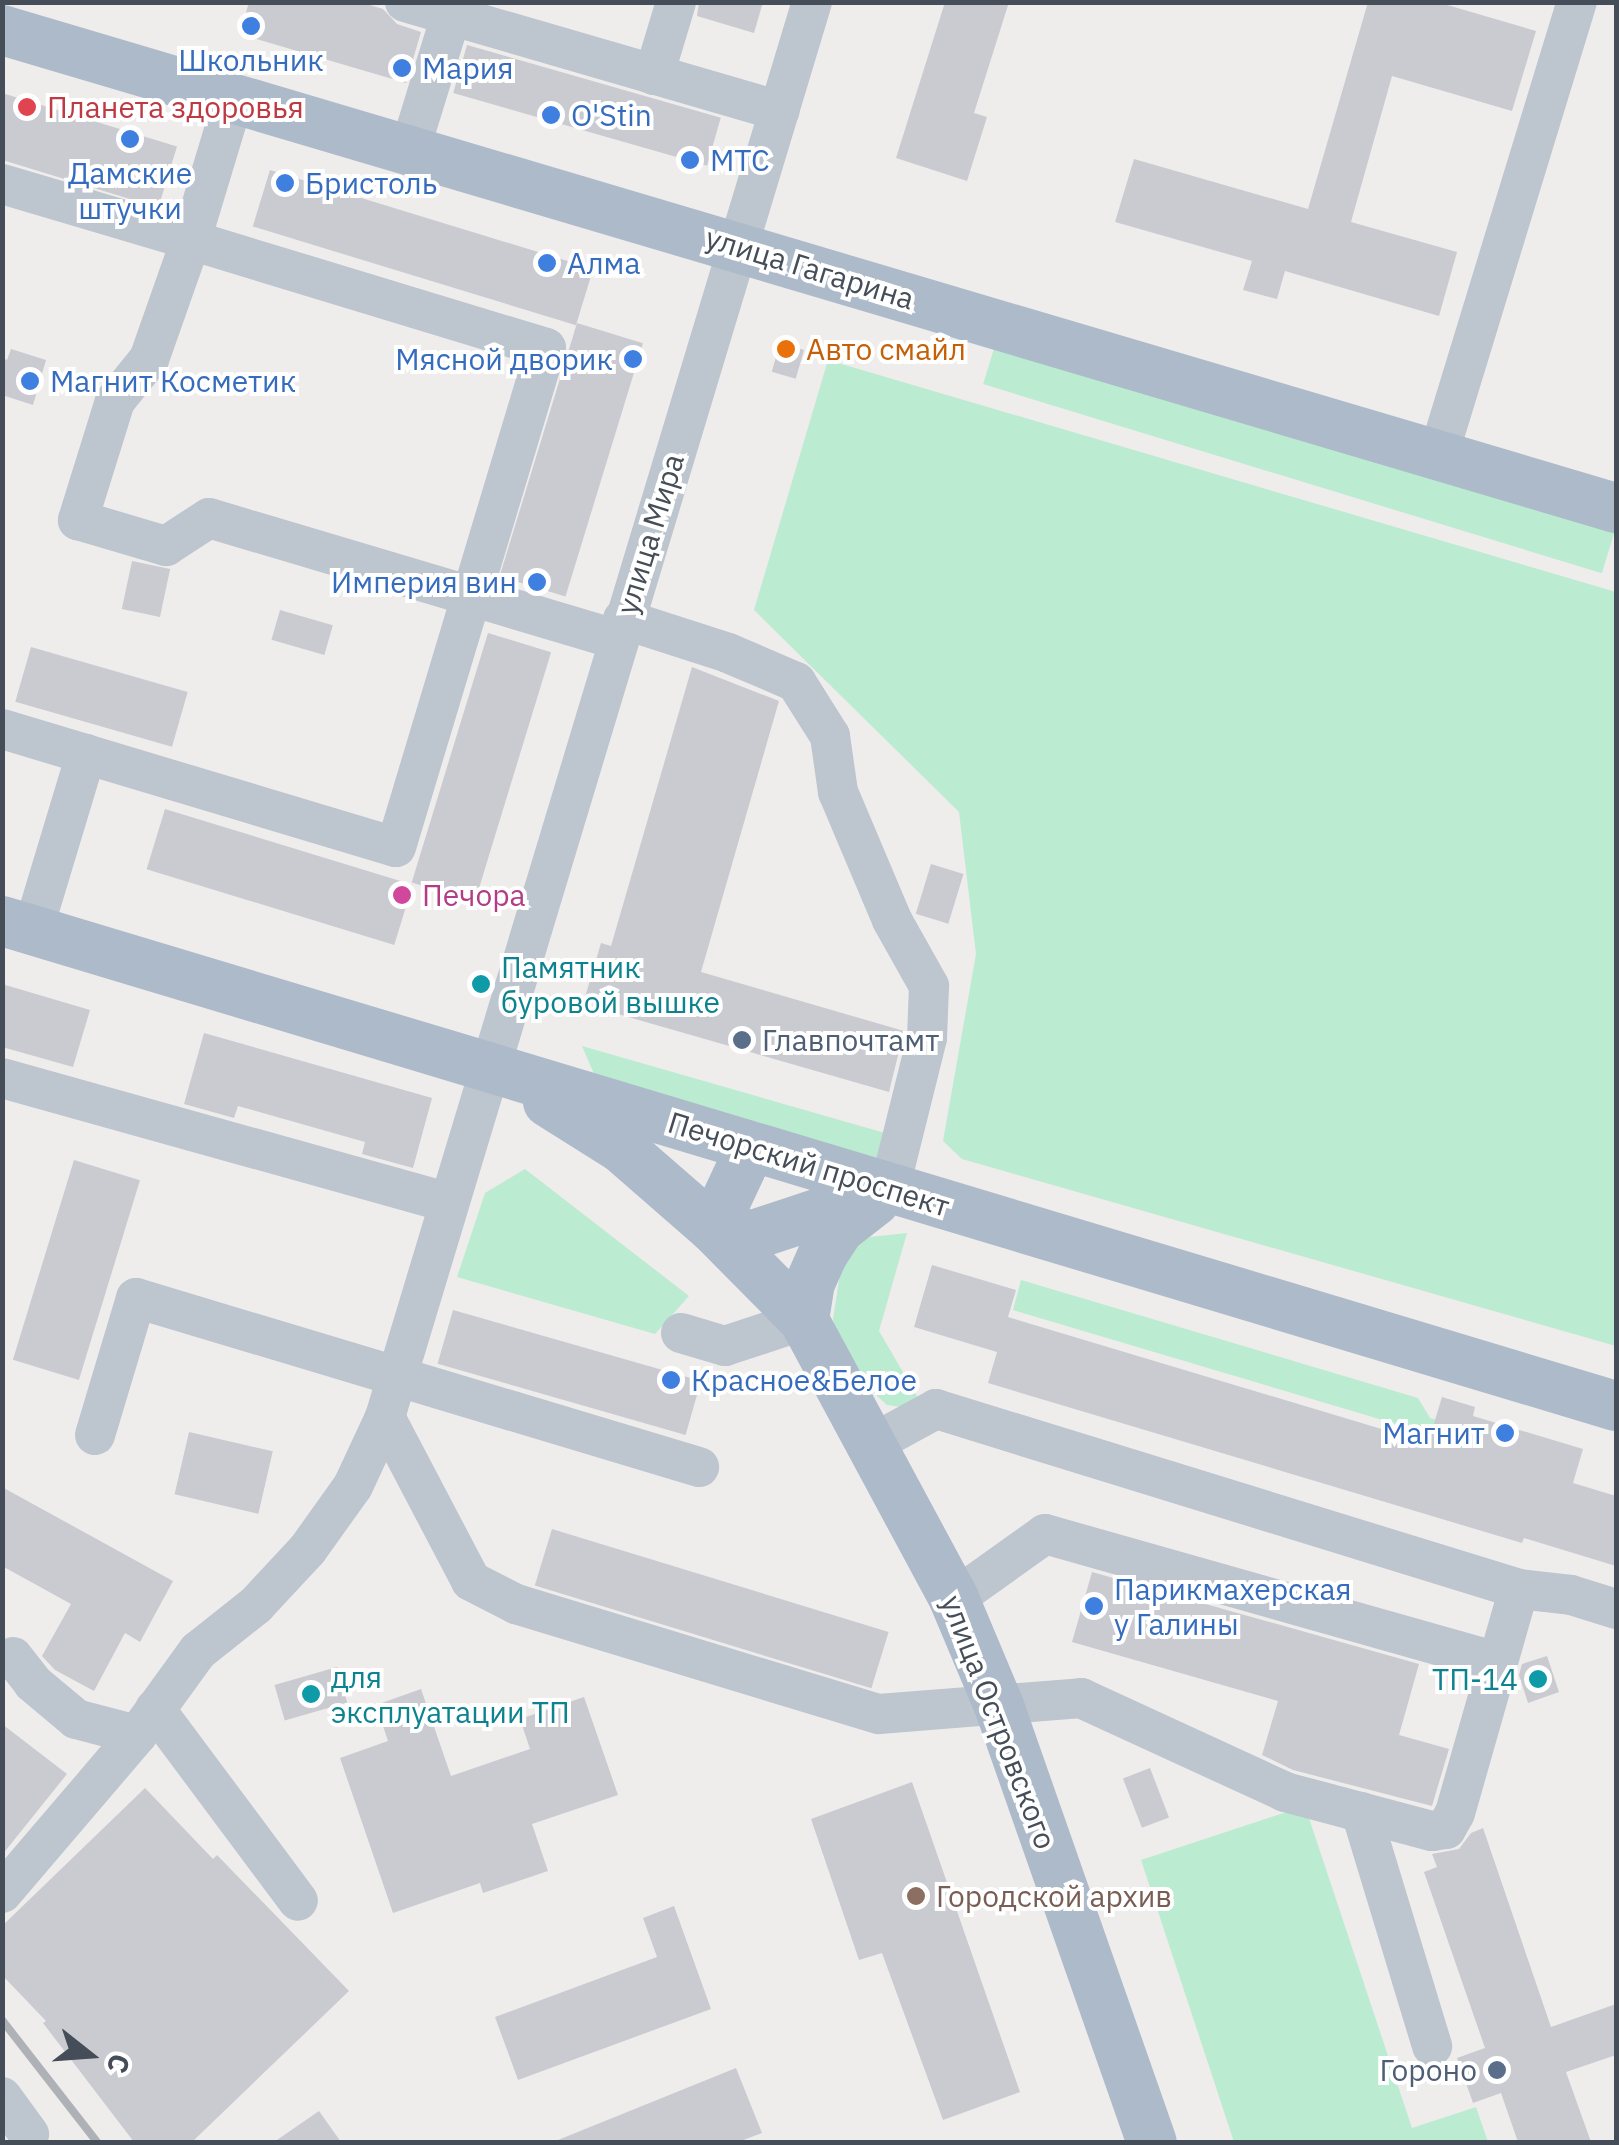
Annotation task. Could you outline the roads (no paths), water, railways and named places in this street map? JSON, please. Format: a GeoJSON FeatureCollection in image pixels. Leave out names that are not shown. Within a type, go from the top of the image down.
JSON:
{"type":"FeatureCollection","features":[{"type":"Feature","properties":{"kind":"main road","name":"улица Гагарина"},"geometry":{"type":"LineString","coordinates":[[2,30],[1616,508]]}},
{"type":"Feature","properties":{"kind":"main road","name":"Печорский проспект"},"geometry":{"type":"LineString","coordinates":[[18,925],[682,1125],[733,1187],[889,1190],[1616,1406]]}},
{"type":"Feature","properties":{"kind":"main road","name":"улица Островского"},"geometry":{"type":"LineString","coordinates":[[489,1065],[621,1148],[733,1187],[954,1599],[999,1706],[1152,2142]]}},
{"type":"Feature","properties":{"kind":"main road"},"geometry":{"type":"LineString","coordinates":[[733,1187],[754,1236],[889,1190]]}},
{"type":"Feature","properties":{"kind":"main road"},"geometry":{"type":"LineString","coordinates":[[804,1320],[810,1282],[839,1230],[889,1190]]}},
{"type":"Feature","properties":{"kind":"main road"},"geometry":{"type":"LineString","coordinates":[[762,1232],[804,1320]]}},
{"type":"Feature","properties":{"kind":"street"},"geometry":{"type":"LineString","coordinates":[[405,2],[779,111]]}},
{"type":"Feature","properties":{"kind":"street"},"geometry":{"type":"LineString","coordinates":[[654,75],[676,2]]}},
{"type":"Feature","properties":{"kind":"street","name":"улица Мира"},"geometry":{"type":"LineString","coordinates":[[2,1894],[146,1722],[198,1651],[256,1605],[308,1549],[353,1486],[386,1417],[812,2]]}},
{"type":"Feature","properties":{"kind":"street"},"geometry":{"type":"LineString","coordinates":[[1438,456],[1577,2]]}},
{"type":"Feature","properties":{"kind":"street"},"geometry":{"type":"LineString","coordinates":[[410,149],[451,16]]}},
{"type":"Feature","properties":{"kind":"street"},"geometry":{"type":"LineString","coordinates":[[234,98],[150,359],[115,401],[78,520],[166,546],[208,518],[471,596],[728,653],[796,682],[830,736],[838,792],[892,920],[930,986],[927,1038],[889,1190]]}},
{"type":"Feature","properties":{"kind":"street"},"geometry":{"type":"LineString","coordinates":[[2,184],[546,348],[396,848],[2,729]]}},
{"type":"Feature","properties":{"kind":"street"},"geometry":{"type":"LineString","coordinates":[[18,925],[86,754]]}},
{"type":"Feature","properties":{"kind":"street"},"geometry":{"type":"LineString","coordinates":[[2,1078],[449,1202]]}},
{"type":"Feature","properties":{"kind":"street"},"geometry":{"type":"LineString","coordinates":[[95,1436],[136,1298],[699,1467]]}},
{"type":"Feature","properties":{"kind":"street"},"geometry":{"type":"LineString","coordinates":[[680,1334],[725,1346],[804,1320]]}},
{"type":"Feature","properties":{"kind":"street"},"geometry":{"type":"LineString","coordinates":[[872,1444],[936,1409],[1519,1588],[1571,1596],[1616,1609]]}},
{"type":"Feature","properties":{"kind":"street"},"geometry":{"type":"LineString","coordinates":[[386,1417],[471,1581],[516,1604],[879,1714],[1082,1698],[1285,1792],[1432,1831],[1446,1828],[1455,1814],[1519,1588]]}},
{"type":"Feature","properties":{"kind":"street"},"geometry":{"type":"LineString","coordinates":[[954,1599],[1045,1534],[1498,1662]]}},
{"type":"Feature","properties":{"kind":"street"},"geometry":{"type":"LineString","coordinates":[[12,1657],[33,1683],[76,1719],[146,1722],[298,1901]]}},
{"type":"Feature","properties":{"kind":"street"},"geometry":{"type":"LineString","coordinates":[[1362,1812],[1432,2046]]}},
{"type":"Feature","properties":{"kind":"street"},"geometry":{"type":"LineString","coordinates":[[2,2097],[29,2134]]}},
{"type":"Feature","properties":{"kind":"railway"},"geometry":{"type":"LineString","coordinates":[[2,2020],[97,2142]]}},
{"type":"Feature","properties":{"kind":"place","name":"Школьник"},"geometry":{"type":"Point","coordinates":[251,26]}},
{"type":"Feature","properties":{"kind":"place","name":"Мария"},"geometry":{"type":"Point","coordinates":[402,68]}},
{"type":"Feature","properties":{"kind":"place","name":"Планета здоровья"},"geometry":{"type":"Point","coordinates":[27,107]}},
{"type":"Feature","properties":{"kind":"place","name":"O'Stin"},"geometry":{"type":"Point","coordinates":[551,115]}},
{"type":"Feature","properties":{"kind":"place","name":"Дамские штучки"},"geometry":{"type":"Point","coordinates":[130,139]}},
{"type":"Feature","properties":{"kind":"place","name":"МТС"},"geometry":{"type":"Point","coordinates":[690,160]}},
{"type":"Feature","properties":{"kind":"place","name":"Бристоль"},"geometry":{"type":"Point","coordinates":[285,183]}},
{"type":"Feature","properties":{"kind":"place","name":"Алма"},"geometry":{"type":"Point","coordinates":[547,263]}},
{"type":"Feature","properties":{"kind":"place","name":"Авто смайл"},"geometry":{"type":"Point","coordinates":[786,349]}},
{"type":"Feature","properties":{"kind":"place","name":"Мясной дворик"},"geometry":{"type":"Point","coordinates":[633,359]}},
{"type":"Feature","properties":{"kind":"place","name":"Магнит Косметик"},"geometry":{"type":"Point","coordinates":[30,381]}},
{"type":"Feature","properties":{"kind":"place","name":"Империя вин"},"geometry":{"type":"Point","coordinates":[537,582]}},
{"type":"Feature","properties":{"kind":"place","name":"Печора"},"geometry":{"type":"Point","coordinates":[402,895]}},
{"type":"Feature","properties":{"kind":"place","name":"Памятник буровой вышке"},"geometry":{"type":"Point","coordinates":[481,984]}},
{"type":"Feature","properties":{"kind":"place","name":"Главпочтамт"},"geometry":{"type":"Point","coordinates":[742,1040]}},
{"type":"Feature","properties":{"kind":"place","name":"Красное&Белое"},"geometry":{"type":"Point","coordinates":[671,1380]}},
{"type":"Feature","properties":{"kind":"place","name":"Магнит"},"geometry":{"type":"Point","coordinates":[1505,1433]}},
{"type":"Feature","properties":{"kind":"place","name":"Парикмахерская у Галины"},"geometry":{"type":"Point","coordinates":[1094,1606]}},
{"type":"Feature","properties":{"kind":"place","name":"ТП-14"},"geometry":{"type":"Point","coordinates":[1538,1679]}},
{"type":"Feature","properties":{"kind":"place","name":"для эксплуатации ТП"},"geometry":{"type":"Point","coordinates":[311,1694]}},
{"type":"Feature","properties":{"kind":"place","name":"Городской архив"},"geometry":{"type":"Point","coordinates":[916,1896]}},
{"type":"Feature","properties":{"kind":"place","name":"Гороно"},"geometry":{"type":"Point","coordinates":[1497,2070]}}]}
